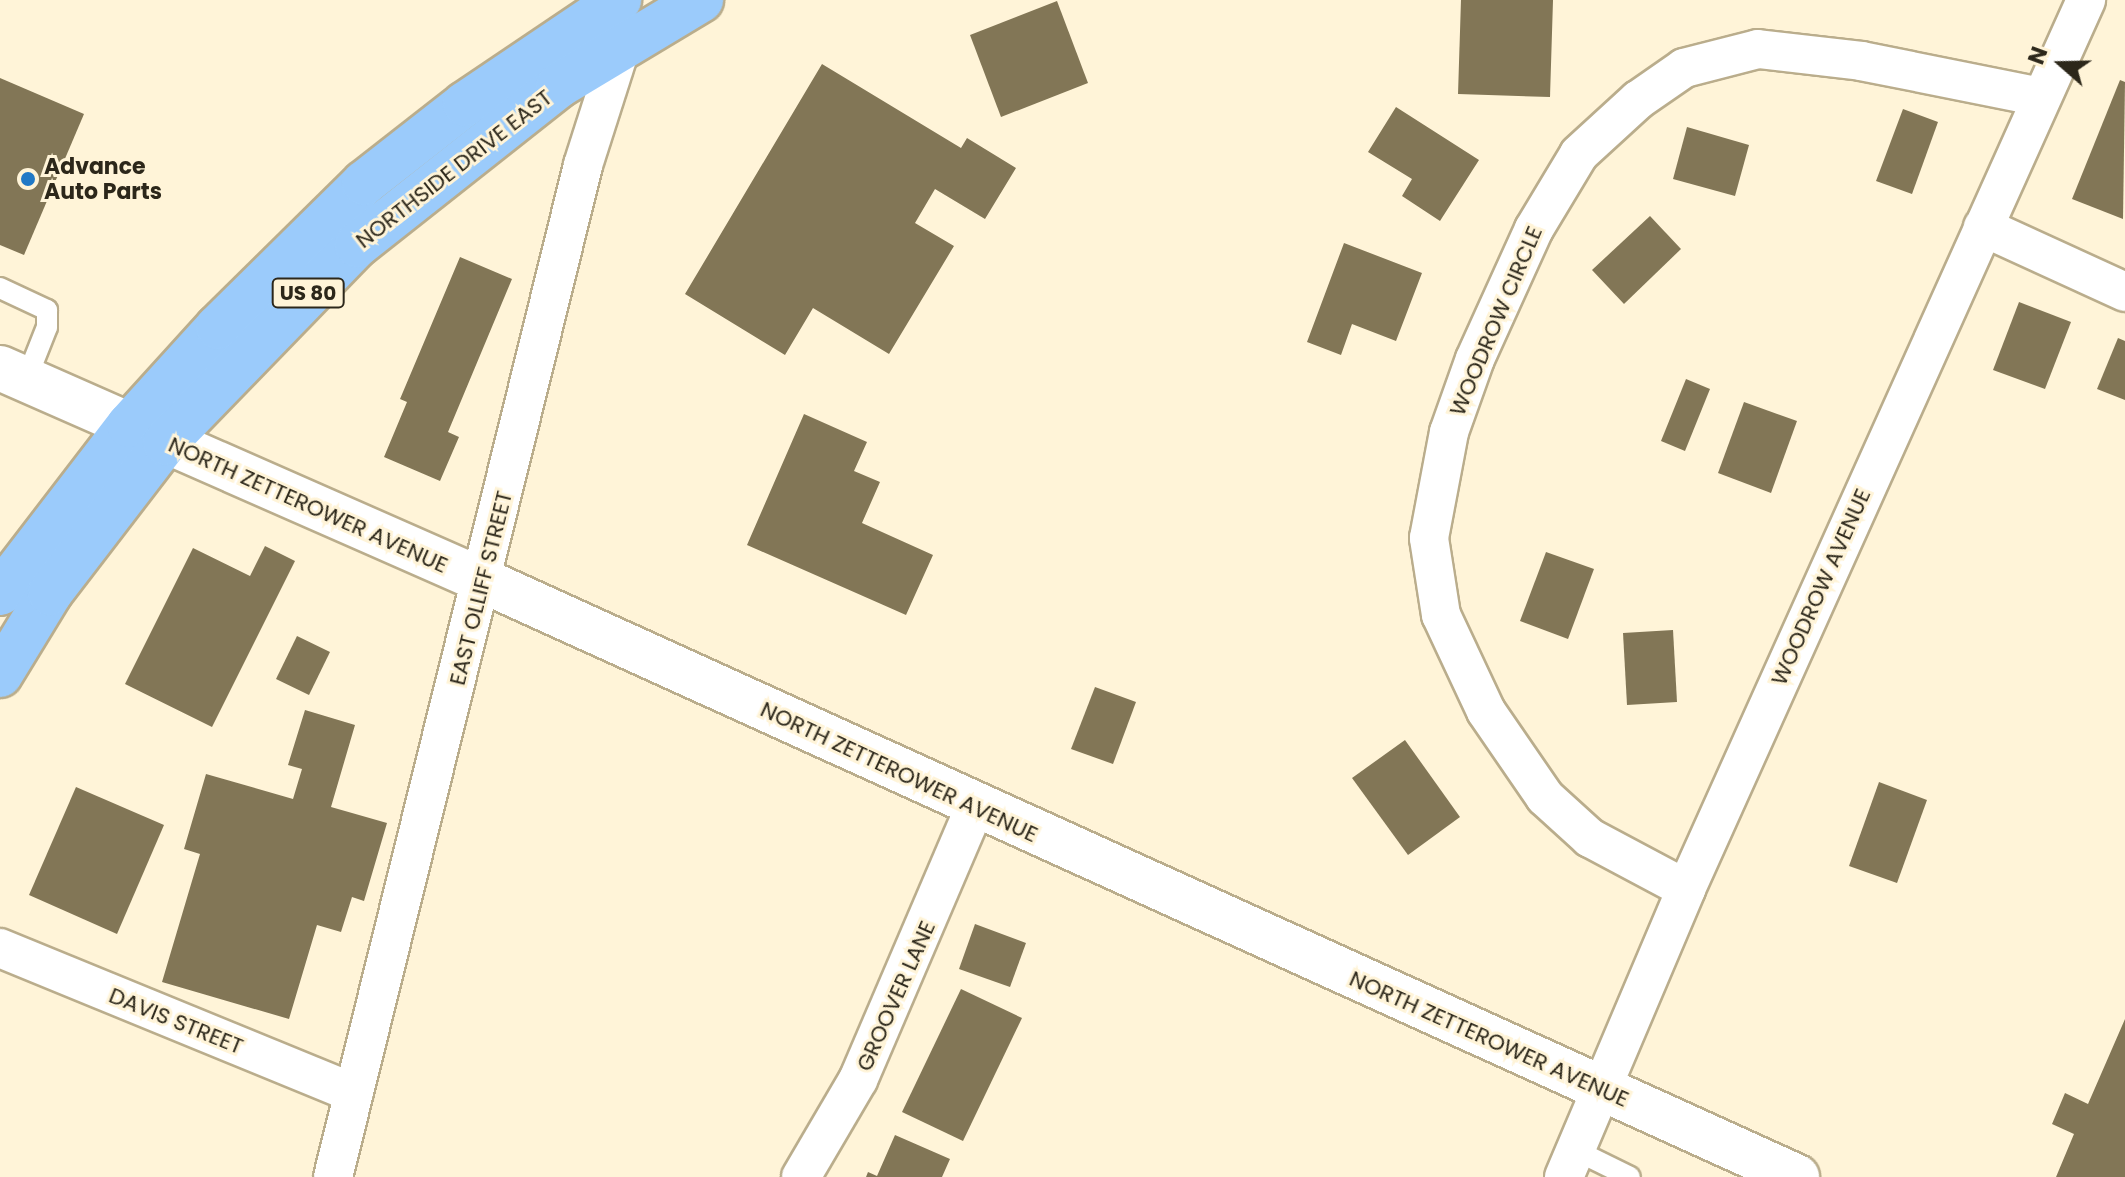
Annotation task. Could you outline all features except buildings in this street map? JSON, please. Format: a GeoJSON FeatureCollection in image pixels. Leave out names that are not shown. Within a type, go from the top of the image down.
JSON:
{"type":"FeatureCollection","features":[{"type":"Feature","properties":{"kind":"main road","name":"NORTHSIDE DRIVE EAST"},"geometry":{"type":"LineString","coordinates":[[0,675],[147,434],[218,327],[364,183],[465,104],[619,0]]}},
{"type":"Feature","properties":{"kind":"main road","name":"NORTHSIDE DRIVE EAST"},"geometry":{"type":"LineString","coordinates":[[0,593],[147,434],[357,245],[558,86],[701,0]]}},
{"type":"Feature","properties":{"kind":"street","name":"EAST OLLIFF STREET"},"geometry":{"type":"LineString","coordinates":[[333,1177],[484,581],[583,165],[634,0]]}},
{"type":"Feature","properties":{"kind":"street","name":"WOODROW AVENUE"},"geometry":{"type":"LineString","coordinates":[[1569,1164],[1686,889],[2086,0]]}},
{"type":"Feature","properties":{"kind":"street","name":"WOODROW CIRCLE"},"geometry":{"type":"LineString","coordinates":[[1686,889],[1590,838],[1545,797],[1486,711],[1441,615],[1429,538],[1449,432],[1475,359],[1534,229],[1579,154],[1638,100],[1684,68],[1758,49],[1861,61],[2041,97]]}},
{"type":"Feature","properties":{"kind":"street"},"geometry":{"type":"LineString","coordinates":[[1983,227],[2125,292]]}},
{"type":"Feature","properties":{"kind":"street","name":"NORTH ZETTEROWER AVENUE"},"geometry":{"type":"LineString","coordinates":[[13,374],[484,581],[975,807],[1797,1177]]}},
{"type":"Feature","properties":{"kind":"street","name":"GROOVER LANE"},"geometry":{"type":"LineString","coordinates":[[801,1177],[864,1066],[975,807]]}},
{"type":"Feature","properties":{"kind":"street","name":"DAVIS STREET"},"geometry":{"type":"LineString","coordinates":[[0,948],[353,1093]]}},
{"type":"Feature","properties":{"kind":"lane"},"geometry":{"type":"LineString","coordinates":[[0,288],[47,310],[47,327],[13,374]]}},
{"type":"Feature","properties":{"kind":"lane"},"geometry":{"type":"LineString","coordinates":[[1569,1164],[1630,1177]]}},
{"type":"Feature","properties":{"kind":"place","name":"Advance Auto Parts"},"geometry":{"type":"Point","coordinates":[28,179]}}]}
